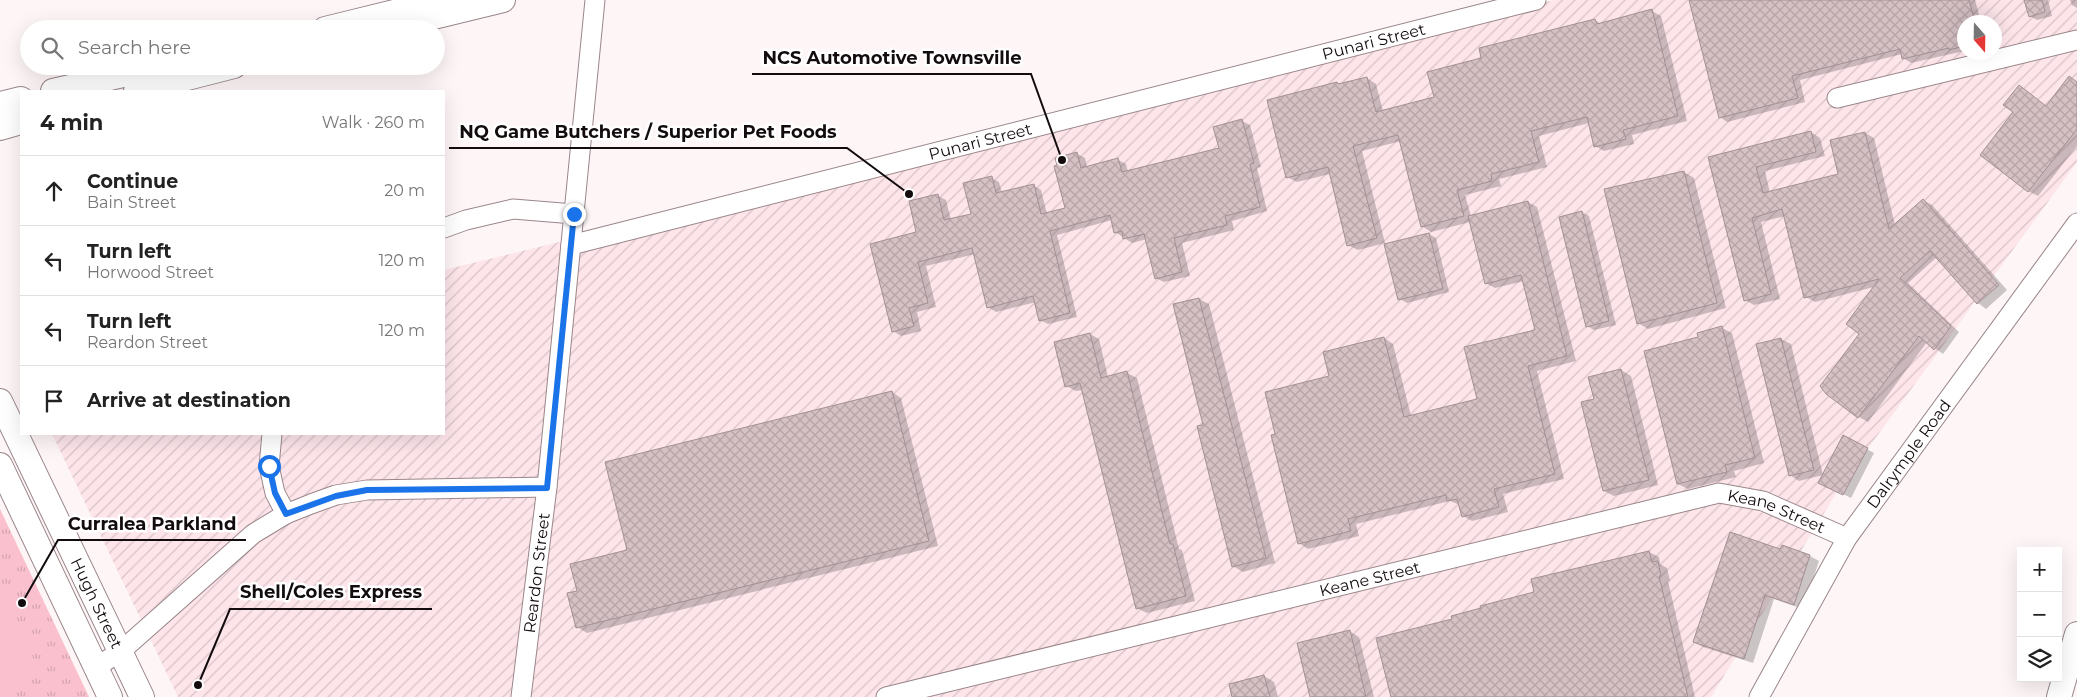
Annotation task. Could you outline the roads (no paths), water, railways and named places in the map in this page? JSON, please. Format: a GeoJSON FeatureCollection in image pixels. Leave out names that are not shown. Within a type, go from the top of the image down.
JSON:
{"type":"FeatureCollection","features":[{"type":"Feature","properties":{"kind":"main road"},"geometry":{"type":"LineString","coordinates":[[362,20],[444,0]]}},
{"type":"Feature","properties":{"kind":"main road"},"geometry":{"type":"LineString","coordinates":[[422,20],[503,0]]}},
{"type":"Feature","properties":{"kind":"main road"},"geometry":{"type":"LineString","coordinates":[[57,90],[123,75]]}},
{"type":"Feature","properties":{"kind":"main road"},"geometry":{"type":"LineString","coordinates":[[140,90],[199,75]]}},
{"type":"Feature","properties":{"kind":"main road"},"geometry":{"type":"LineString","coordinates":[[0,104],[20,99]]}},
{"type":"Feature","properties":{"kind":"main road"},"geometry":{"type":"LineString","coordinates":[[0,128],[20,122]]}},
{"type":"Feature","properties":{"kind":"main road","name":"Hugh Street"},"geometry":{"type":"LineString","coordinates":[[0,401],[142,697]]}},
{"type":"Feature","properties":{"kind":"main road","name":"Hugh Street"},"geometry":{"type":"LineString","coordinates":[[0,465],[110,697]]}},
{"type":"Feature","properties":{"kind":"main road"},"geometry":{"type":"LineString","coordinates":[[2059,697],[2077,634]]}},
{"type":"Feature","properties":{"kind":"street","name":"Reardon Street"},"geometry":{"type":"LineString","coordinates":[[521,697],[547,488],[595,0]]}},
{"type":"Feature","properties":{"kind":"street","name":"Punari Street"},"geometry":{"type":"LineString","coordinates":[[571,245],[1536,0]]}},
{"type":"Feature","properties":{"kind":"street"},"geometry":{"type":"LineString","coordinates":[[1837,98],[2077,40]]}},
{"type":"Feature","properties":{"kind":"street"},"geometry":{"type":"LineString","coordinates":[[445,228],[513,209],[574,214]]}},
{"type":"Feature","properties":{"kind":"street","name":"Dalrymple Road"},"geometry":{"type":"LineString","coordinates":[[1759,697],[1847,538],[2077,223]]}},
{"type":"Feature","properties":{"kind":"street"},"geometry":{"type":"LineString","coordinates":[[272,435],[269,466],[275,493],[286,514]]}},
{"type":"Feature","properties":{"kind":"street"},"geometry":{"type":"LineString","coordinates":[[96,667],[120,652],[253,534],[286,514],[336,496],[367,490],[547,488]]}},
{"type":"Feature","properties":{"kind":"street","name":"Keane Street"},"geometry":{"type":"LineString","coordinates":[[886,697],[1719,493],[1763,501],[1847,538]]}},
{"type":"Feature","properties":{"kind":"place","name":"NCS Automotive Townsville"},"geometry":{"type":"Point","coordinates":[1062,160]}},
{"type":"Feature","properties":{"kind":"place","name":"NQ Game Butchers / Superior Pet Foods"},"geometry":{"type":"Point","coordinates":[909,194]}},
{"type":"Feature","properties":{"kind":"place","name":"Curralea Parkland"},"geometry":{"type":"Point","coordinates":[22,603]}},
{"type":"Feature","properties":{"kind":"place","name":"Shell/Coles Express"},"geometry":{"type":"Point","coordinates":[198,685]}}]}
